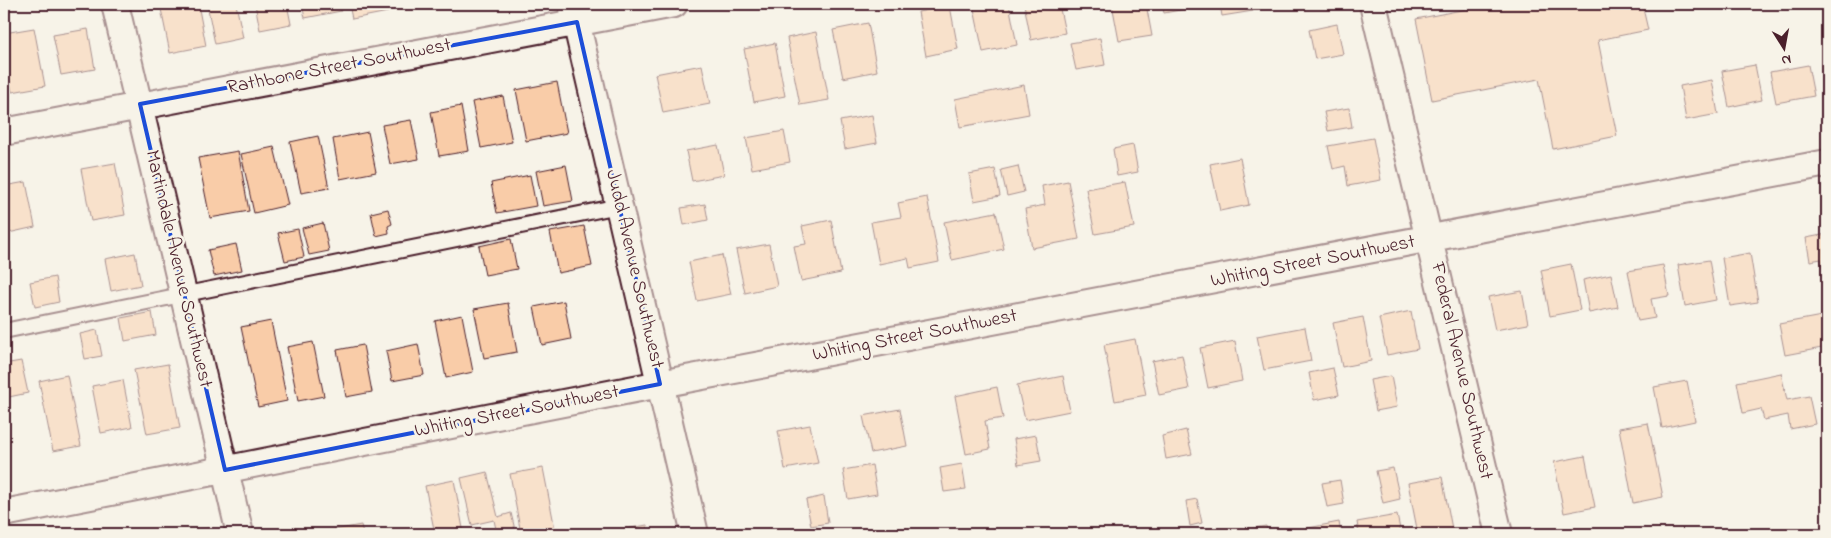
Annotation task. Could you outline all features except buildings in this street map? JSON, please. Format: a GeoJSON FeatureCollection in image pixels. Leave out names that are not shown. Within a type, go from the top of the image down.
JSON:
{"type":"FeatureCollection","features":[{"type":"Feature","properties":{"kind":"street","name":"Martindale Avenue Southwest"},"geometry":{"type":"LineString","coordinates":[[115,4],[240,534]]}},
{"type":"Feature","properties":{"kind":"street","name":"Rathbone Street Southwest"},"geometry":{"type":"LineString","coordinates":[[4,132],[574,13],[674,4]]}},
{"type":"Feature","properties":{"kind":"street","name":"Federal Avenue Southwest"},"geometry":{"type":"LineString","coordinates":[[1373,4],[1499,534]]}},
{"type":"Feature","properties":{"kind":"street","name":"Judd Avenue Southwest"},"geometry":{"type":"LineString","coordinates":[[574,13],[694,534]]}},
{"type":"Feature","properties":{"kind":"street","name":"Whiting Street Southwest"},"geometry":{"type":"LineString","coordinates":[[4,513],[660,384],[1430,240],[1827,163]]}},
{"type":"Feature","properties":{"kind":"lane"},"geometry":{"type":"LineString","coordinates":[[4,331],[619,206]]}},
{"type":"Feature","properties":{"kind":"highlighted area"},"geometry":{"type":"Polygon","coordinates":[[[577,22],[660,384],[225,470],[140,104],[577,22]]]}}]}
